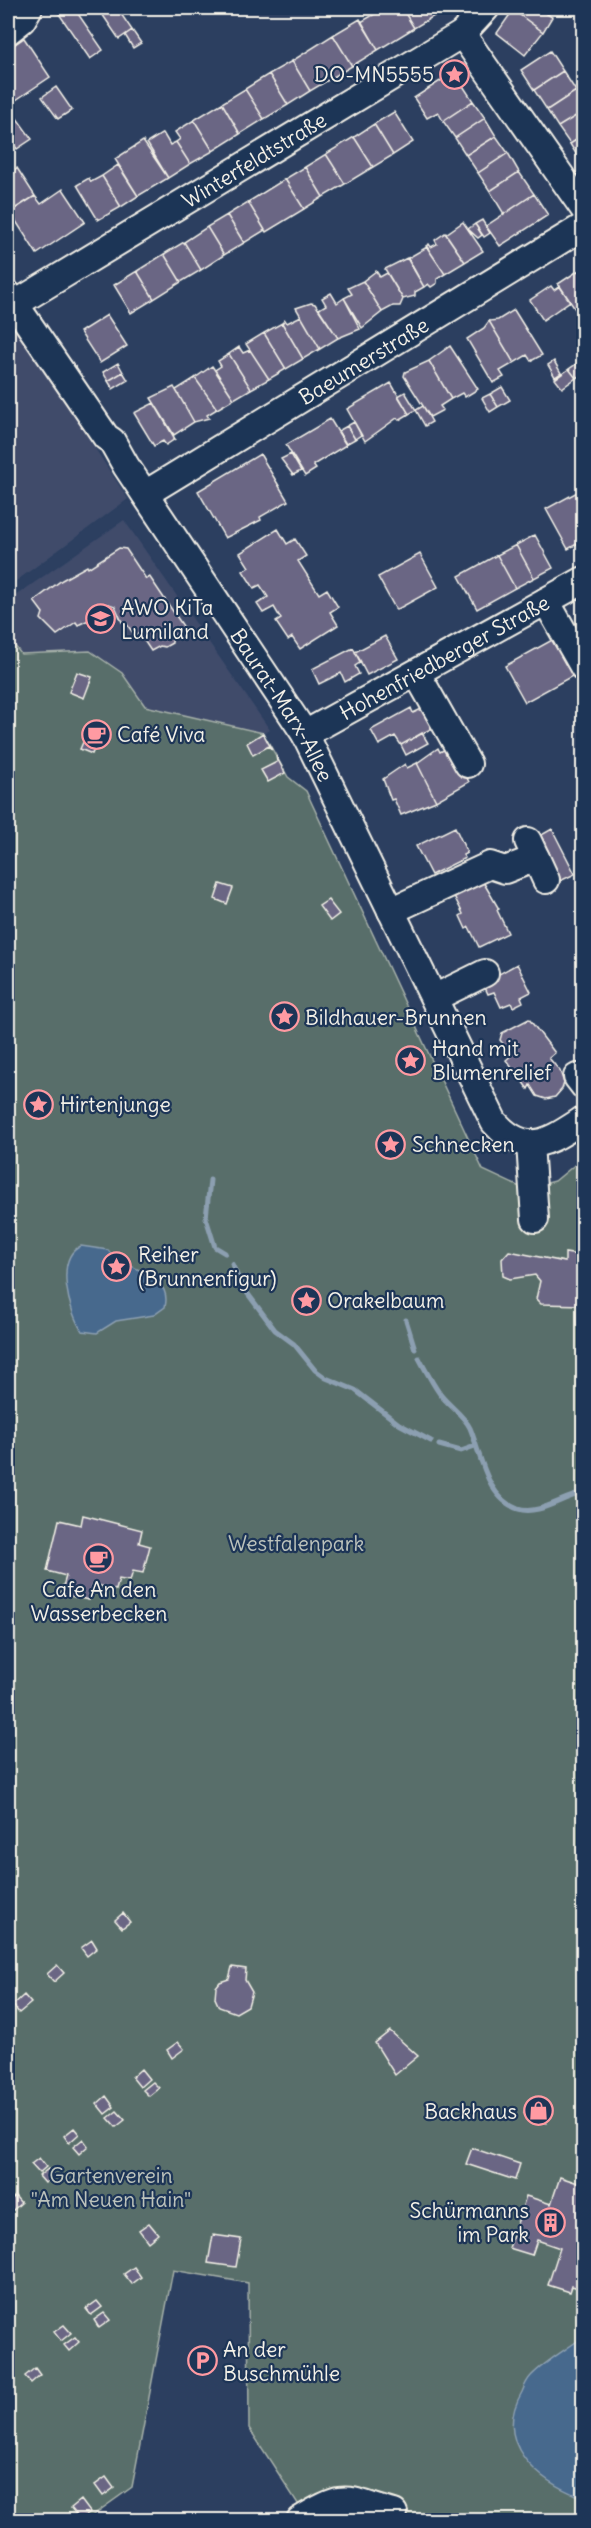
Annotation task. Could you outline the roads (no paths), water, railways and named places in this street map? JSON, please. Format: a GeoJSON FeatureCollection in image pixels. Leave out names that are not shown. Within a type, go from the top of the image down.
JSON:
{"type":"FeatureCollection","features":[{"type":"Feature","properties":{"kind":"street"},"geometry":{"type":"LineString","coordinates":[[8,18],[19,8]]}},
{"type":"Feature","properties":{"kind":"street"},"geometry":{"type":"LineString","coordinates":[[8,31],[22,20],[30,8]]}},
{"type":"Feature","properties":{"kind":"street","name":"Winterfeldtstraße"},"geometry":{"type":"LineString","coordinates":[[11,299],[462,34],[486,8]]}},
{"type":"Feature","properties":{"kind":"street"},"geometry":{"type":"LineString","coordinates":[[462,34],[584,209]]}},
{"type":"Feature","properties":{"kind":"street","name":"Baeumerstraße"},"geometry":{"type":"LineString","coordinates":[[145,494],[584,226]]}},
{"type":"Feature","properties":{"kind":"street","name":"Baurat-Marx-Allee"},"geometry":{"type":"LineString","coordinates":[[11,299],[106,437],[112,441],[126,466],[305,734],[494,1122],[504,1134],[523,1142]]}},
{"type":"Feature","properties":{"kind":"street","name":"Hohenfriedberger Straße"},"geometry":{"type":"LineString","coordinates":[[305,734],[584,580]]}},
{"type":"Feature","properties":{"kind":"street"},"geometry":{"type":"LineString","coordinates":[[546,601],[584,668]]}},
{"type":"Feature","properties":{"kind":"street"},"geometry":{"type":"LineString","coordinates":[[417,674],[437,731],[468,764]]}},
{"type":"Feature","properties":{"kind":"street"},"geometry":{"type":"LineString","coordinates":[[391,911],[490,865],[505,870],[537,860]]}},
{"type":"Feature","properties":{"kind":"street"},"geometry":{"type":"LineString","coordinates":[[434,998],[485,973]]}},
{"type":"Feature","properties":{"kind":"street"},"geometry":{"type":"LineString","coordinates":[[536,1219],[523,1142],[548,1142],[584,1119]]}},
{"type":"Feature","properties":{"kind":"street"},"geometry":{"type":"LineString","coordinates":[[300,2520],[332,2501],[351,2499],[394,2513]]}},
{"type":"Feature","properties":{"kind":"waterway"},"geometry":{"type":"LineString","coordinates":[[210,1180],[206,1218],[215,1247],[225,1253]]}},
{"type":"Feature","properties":{"kind":"waterway"},"geometry":{"type":"LineString","coordinates":[[232,1264],[242,1286],[275,1330],[294,1344],[315,1370],[326,1378],[355,1390],[399,1424],[431,1441]]}},
{"type":"Feature","properties":{"kind":"waterway"},"geometry":{"type":"LineString","coordinates":[[406,1320],[415,1349]]}},
{"type":"Feature","properties":{"kind":"waterway"},"geometry":{"type":"LineString","coordinates":[[419,1358],[440,1394],[467,1423],[486,1474],[507,1503],[518,1509],[534,1510],[584,1493]]}},
{"type":"Feature","properties":{"kind":"waterway"},"geometry":{"type":"LineString","coordinates":[[439,1445],[461,1451],[475,1446]]}},
{"type":"Feature","properties":{"kind":"place","name":"DO-MN5555"},"geometry":{"type":"Point","coordinates":[455,74]}},
{"type":"Feature","properties":{"kind":"place","name":"AWO KiTa Lumiland"},"geometry":{"type":"Point","coordinates":[100,619]}},
{"type":"Feature","properties":{"kind":"place","name":"Café Viva"},"geometry":{"type":"Point","coordinates":[96,734]}},
{"type":"Feature","properties":{"kind":"place","name":"Bildhauer-Brunnen"},"geometry":{"type":"Point","coordinates":[284,1017]}},
{"type":"Feature","properties":{"kind":"place","name":"Hand mit Blumenrelief"},"geometry":{"type":"Point","coordinates":[411,1060]}},
{"type":"Feature","properties":{"kind":"place","name":"Hirtenjunge"},"geometry":{"type":"Point","coordinates":[39,1104]}},
{"type":"Feature","properties":{"kind":"place","name":"Schnecken"},"geometry":{"type":"Point","coordinates":[391,1144]}},
{"type":"Feature","properties":{"kind":"place","name":"Reiher (Brunnenfigur)"},"geometry":{"type":"Point","coordinates":[117,1266]}},
{"type":"Feature","properties":{"kind":"place","name":"Orakelbaum"},"geometry":{"type":"Point","coordinates":[306,1300]}},
{"type":"Feature","properties":{"kind":"place","name":"Cafe An den Wasserbecken"},"geometry":{"type":"Point","coordinates":[99,1558]}},
{"type":"Feature","properties":{"kind":"place","name":"Backhaus"},"geometry":{"type":"Point","coordinates":[538,2111]}},
{"type":"Feature","properties":{"kind":"place","name":"Schürmanns im Park"},"geometry":{"type":"Point","coordinates":[550,2222]}},
{"type":"Feature","properties":{"kind":"place","name":"An der Buschmühle"},"geometry":{"type":"Point","coordinates":[202,2361]}},
{"type":"Feature","properties":{"kind":"park label","name":"Westfalenpark"},"geometry":{"type":"Point","coordinates":[296,1543]}},
{"type":"Feature","properties":{"kind":"park label","name":"Gartenverein \"Am Neuen Hain\""},"geometry":{"type":"Point","coordinates":[111,2187]}}]}
